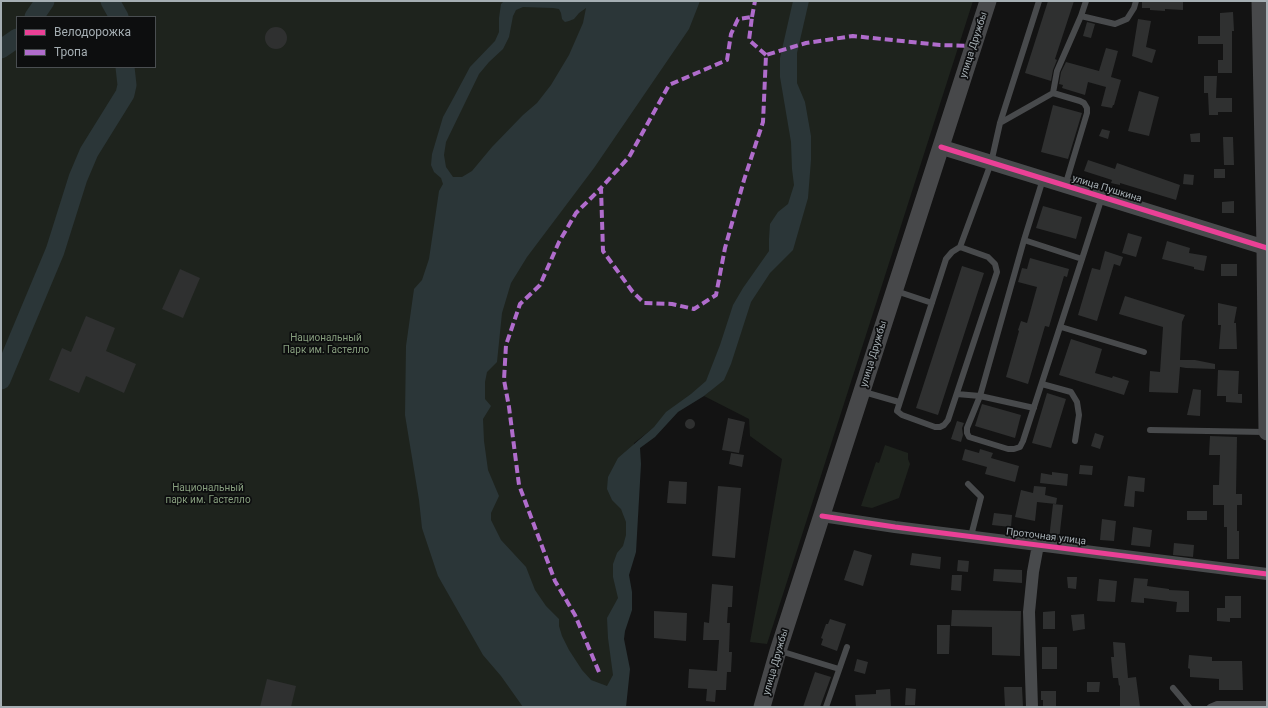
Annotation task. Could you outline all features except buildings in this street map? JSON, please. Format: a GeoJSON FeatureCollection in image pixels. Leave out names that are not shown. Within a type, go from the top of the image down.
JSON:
{"type":"FeatureCollection","features":[{"type":"Feature","properties":{"kind":"main road","name":"улица Дружбы"},"geometry":{"type":"LineString","coordinates":[[762,707],[778,651],[988,1]]}},
{"type":"Feature","properties":{"kind":"main road"},"geometry":{"type":"LineString","coordinates":[[1260,1],[1266,248],[1267,432]]}},
{"type":"Feature","properties":{"kind":"street","name":"улица Пушкина"},"geometry":{"type":"LineString","coordinates":[[941,147],[1266,248]]}},
{"type":"Feature","properties":{"kind":"street","name":"Проточная улица"},"geometry":{"type":"LineString","coordinates":[[822,516],[1267,574]]}},
{"type":"Feature","properties":{"kind":"street"},"geometry":{"type":"LineString","coordinates":[[1032,707],[1029,612],[1032,572],[1038,545]]}},
{"type":"Feature","properties":{"kind":"lane"},"geometry":{"type":"LineString","coordinates":[[960,247],[988,257],[995,264],[997,272],[948,420],[940,427],[935,427],[902,415],[897,411],[899,402],[946,260],[952,252],[960,247],[991,163],[1000,123],[1039,1]]}},
{"type":"Feature","properties":{"kind":"lane"},"geometry":{"type":"LineString","coordinates":[[1053,93],[1057,71],[1086,1]]}},
{"type":"Feature","properties":{"kind":"lane"},"geometry":{"type":"LineString","coordinates":[[1081,16],[1115,24],[1127,19],[1134,8],[1136,1]]}},
{"type":"Feature","properties":{"kind":"lane"},"geometry":{"type":"LineString","coordinates":[[1000,123],[1053,93],[1084,103],[1087,108],[1087,113],[1065,186]]}},
{"type":"Feature","properties":{"kind":"lane"},"geometry":{"type":"LineString","coordinates":[[1043,179],[1024,240],[980,396],[967,428],[969,437],[974,439],[1008,449],[1020,447],[1024,441],[1102,197]]}},
{"type":"Feature","properties":{"kind":"lane"},"geometry":{"type":"LineString","coordinates":[[1024,240],[1082,259]]}},
{"type":"Feature","properties":{"kind":"lane"},"geometry":{"type":"LineString","coordinates":[[894,290],[932,303]]}},
{"type":"Feature","properties":{"kind":"lane"},"geometry":{"type":"LineString","coordinates":[[1061,327],[1144,352]]}},
{"type":"Feature","properties":{"kind":"lane"},"geometry":{"type":"LineString","coordinates":[[1042,384],[1071,392],[1077,402],[1079,415],[1075,441]]}},
{"type":"Feature","properties":{"kind":"lane"},"geometry":{"type":"LineString","coordinates":[[862,391],[899,402]]}},
{"type":"Feature","properties":{"kind":"lane"},"geometry":{"type":"LineString","coordinates":[[957,394],[980,396],[1034,408]]}},
{"type":"Feature","properties":{"kind":"lane"},"geometry":{"type":"LineString","coordinates":[[1150,430],[1267,432]]}},
{"type":"Feature","properties":{"kind":"lane"},"geometry":{"type":"LineString","coordinates":[[968,484],[981,497],[971,536]]}},
{"type":"Feature","properties":{"kind":"lane"},"geometry":{"type":"LineString","coordinates":[[826,707],[847,647]]}},
{"type":"Feature","properties":{"kind":"lane"},"geometry":{"type":"LineString","coordinates":[[778,651],[839,669]]}},
{"type":"Feature","properties":{"kind":"lane"},"geometry":{"type":"LineString","coordinates":[[1173,688],[1189,707]]}},
{"type":"Feature","properties":{"kind":"lane"},"geometry":{"type":"LineString","coordinates":[[1210,707],[1217,704],[1267,704]]}},
{"type":"Feature","properties":{"kind":"green space","name":"Национальный Парк им. Гастелло"},"geometry":{"type":"Polygon","coordinates":[[[1,1],[973,1],[767,644],[750,642],[782,459],[750,436],[749,419],[704,396],[710,391],[705,388],[634,443],[620,707],[1,707],[1,1]]]}},
{"type":"Feature","properties":{"kind":"green space"},"geometry":{"type":"Polygon","coordinates":[[[885,445],[908,453],[910,464],[899,498],[872,508],[861,506],[876,462],[879,463],[885,445]]]}},
{"type":"Feature","properties":{"kind":"shaded area"},"geometry":{"type":"Polygon","coordinates":[[[504,1],[700,1],[689,29],[594,168],[527,257],[511,283],[502,313],[497,362],[487,372],[485,382],[485,399],[491,406],[483,419],[484,441],[488,470],[499,496],[491,513],[491,520],[501,540],[526,567],[535,590],[546,606],[559,619],[559,626],[562,636],[582,670],[591,680],[607,686],[613,675],[607,618],[618,598],[613,577],[613,564],[617,553],[623,546],[626,535],[626,522],[621,509],[612,500],[607,489],[608,477],[618,458],[654,427],[666,412],[706,381],[733,305],[769,251],[770,224],[778,212],[788,204],[794,185],[791,142],[780,77],[780,58],[793,1],[809,1],[797,53],[797,83],[805,102],[811,136],[811,160],[808,198],[793,250],[770,273],[751,302],[731,364],[724,380],[704,396],[678,412],[655,437],[640,448],[641,464],[636,552],[629,575],[632,592],[632,610],[624,639],[630,669],[626,707],[523,707],[501,676],[483,655],[438,576],[422,528],[405,415],[406,346],[414,289],[422,280],[429,259],[439,191],[443,184],[441,178],[434,172],[431,165],[432,154],[443,117],[470,67],[495,41],[499,32],[501,4],[504,1]],[[523,7],[516,10],[513,16],[509,37],[503,49],[479,74],[446,142],[444,155],[446,167],[453,177],[462,177],[472,171],[492,147],[523,115],[537,103],[551,85],[569,55],[583,23],[586,8],[574,19],[565,22],[562,19],[559,9],[523,7]]]}},
{"type":"Feature","properties":{"kind":"waterway"},"geometry":{"type":"LineString","coordinates":[[35,16],[45,1]]}},
{"type":"Feature","properties":{"kind":"waterway"},"geometry":{"type":"LineString","coordinates":[[110,1],[118,16]]}},
{"type":"Feature","properties":{"kind":"waterway"},"geometry":{"type":"LineString","coordinates":[[1,49],[16,39]]}},
{"type":"Feature","properties":{"kind":"waterway"},"geometry":{"type":"LineString","coordinates":[[1,380],[55,251],[78,178],[89,152],[125,94],[127,85],[125,68]]}},
{"type":"Feature","properties":{"kind":"marked path"},"geometry":{"type":"LineString","coordinates":[[752,17],[755,1]]}},
{"type":"Feature","properties":{"kind":"marked path"},"geometry":{"type":"LineString","coordinates":[[766,55],[749,40],[752,17],[738,19],[731,34],[727,60],[669,85],[629,157],[601,188],[603,251],[632,291],[644,303],[672,304],[694,309],[716,295],[725,248],[744,180],[763,122],[766,55],[806,43],[853,36],[940,45],[974,46]]}},
{"type":"Feature","properties":{"kind":"marked path"},"geometry":{"type":"LineString","coordinates":[[599,672],[575,615],[555,581],[519,485],[504,380],[506,345],[520,304],[540,285],[559,242],[576,213],[601,188]]}},
{"type":"Feature","properties":{"kind":"cycle path"},"geometry":{"type":"LineString","coordinates":[[941,147],[1267,248]]}},
{"type":"Feature","properties":{"kind":"cycle path"},"geometry":{"type":"LineString","coordinates":[[822,516],[895,527],[1267,574]]}},
{"type":"Feature","properties":{"kind":"park label","name":"Национальный парк им. Гастелло"},"geometry":{"type":"Point","coordinates":[208,494]}}]}
